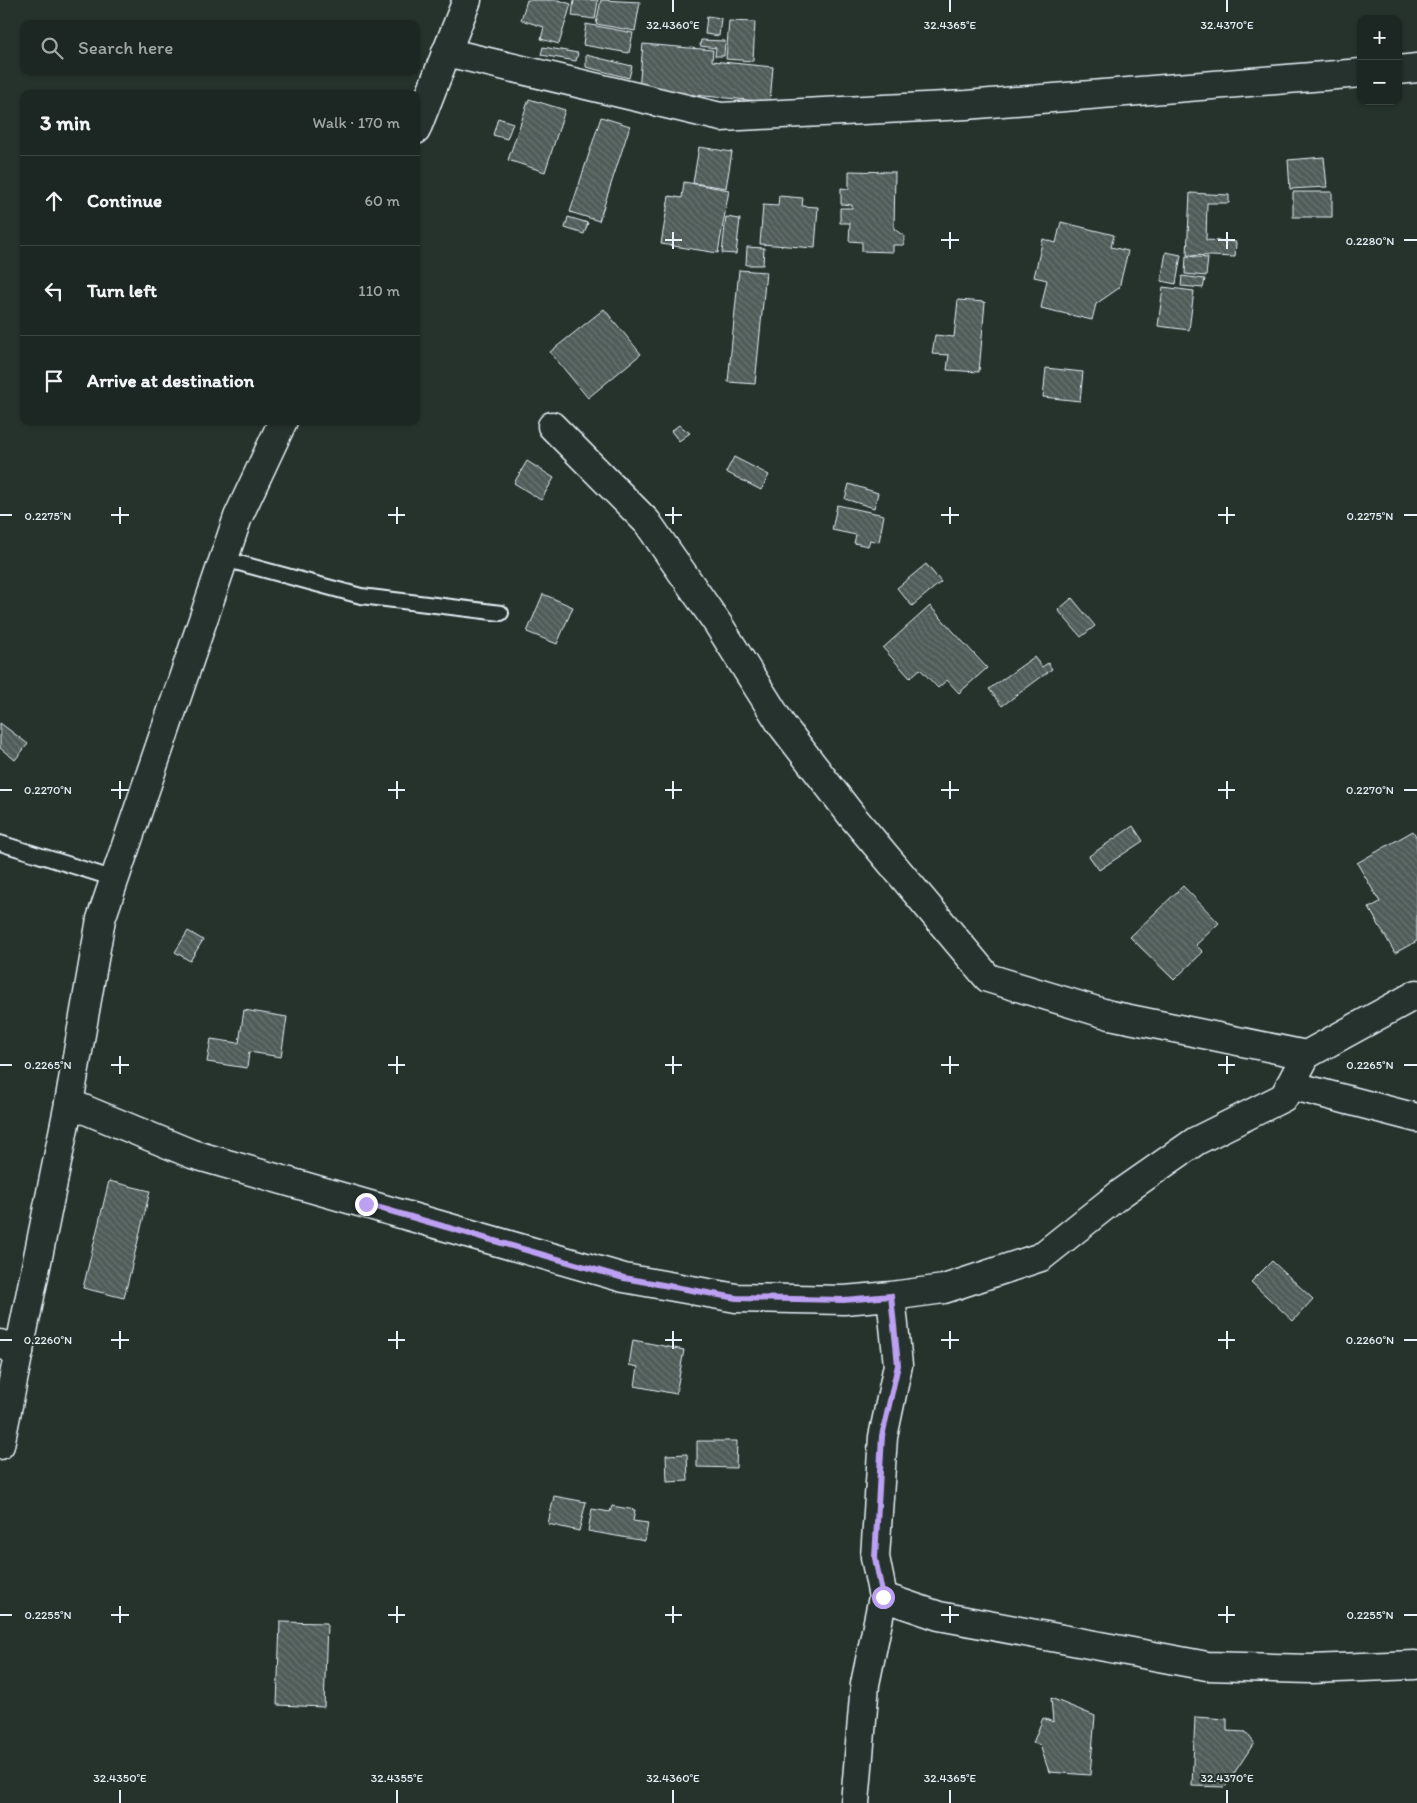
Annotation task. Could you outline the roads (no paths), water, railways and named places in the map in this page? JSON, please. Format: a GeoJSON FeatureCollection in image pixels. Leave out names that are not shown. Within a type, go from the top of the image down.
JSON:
{"type":"FeatureCollection","features":[{"type":"Feature","properties":{"kind":"street"},"geometry":{"type":"LineString","coordinates":[[420,120],[466,0]]}},
{"type":"Feature","properties":{"kind":"street"},"geometry":{"type":"LineString","coordinates":[[446,52],[722,117],[966,105],[1357,73]]}},
{"type":"Feature","properties":{"kind":"street"},"geometry":{"type":"LineString","coordinates":[[1402,70],[1417,68]]}},
{"type":"Feature","properties":{"kind":"street"},"geometry":{"type":"LineString","coordinates":[[0,1445],[9,1348],[68,1103],[101,919],[238,518],[281,425]]}},
{"type":"Feature","properties":{"kind":"street"},"geometry":{"type":"LineString","coordinates":[[552,426],[647,522],[718,624],[781,724],[852,816],[988,978],[1110,1016],[1306,1055]]}},
{"type":"Feature","properties":{"kind":"street"},"geometry":{"type":"LineString","coordinates":[[68,1103],[192,1154],[624,1278],[736,1298],[844,1300],[944,1289],[1041,1257],[1128,1188],[1196,1141],[1284,1097],[1306,1055],[1417,994]]}},
{"type":"Feature","properties":{"kind":"street"},"geometry":{"type":"LineString","coordinates":[[1290,1085],[1417,1118]]}},
{"type":"Feature","properties":{"kind":"street"},"geometry":{"type":"LineString","coordinates":[[855,1803],[865,1684],[883,1597],[875,1558],[882,1436],[898,1365],[891,1296]]}},
{"type":"Feature","properties":{"kind":"street"},"geometry":{"type":"LineString","coordinates":[[883,1597],[939,1616],[1207,1666],[1311,1669],[1415,1665]]}},
{"type":"Feature","properties":{"kind":"lane"},"geometry":{"type":"LineString","coordinates":[[224,559],[361,596],[501,613]]}},
{"type":"Feature","properties":{"kind":"lane"},"geometry":{"type":"LineString","coordinates":[[0,843],[115,879]]}}]}
